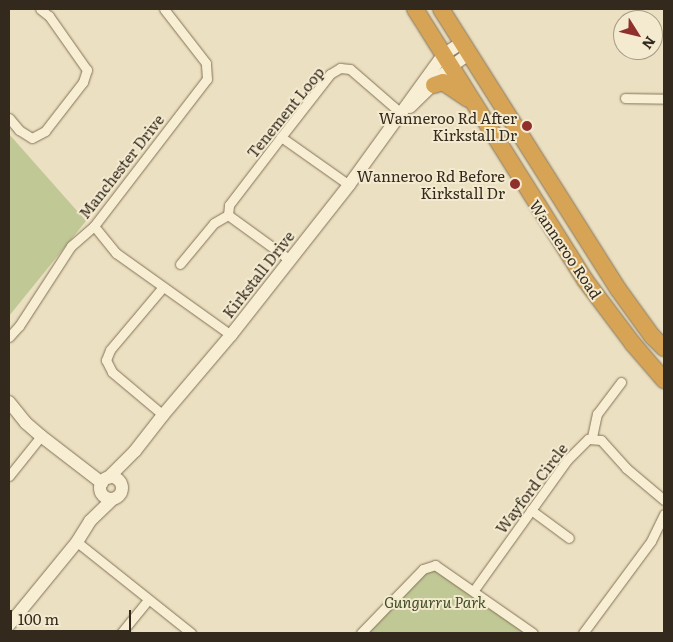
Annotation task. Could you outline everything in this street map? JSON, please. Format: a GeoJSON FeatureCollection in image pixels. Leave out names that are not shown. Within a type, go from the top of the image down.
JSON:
{"type":"FeatureCollection","features":[{"type":"Feature","properties":{"kind":"highway","name":"Wanneroo Road"},"geometry":{"type":"LineString","coordinates":[[415,9],[478,106],[524,185],[585,280],[633,344],[664,380]]}},
{"type":"Feature","properties":{"kind":"highway","name":"Wanneroo Road"},"geometry":{"type":"LineString","coordinates":[[441,9],[618,289],[652,336],[664,348]]}},
{"type":"Feature","properties":{"kind":"highway"},"geometry":{"type":"LineString","coordinates":[[434,84],[443,82],[478,106]]}},
{"type":"Feature","properties":{"kind":"street"},"geometry":{"type":"LineString","coordinates":[[9,118],[19,130],[32,138],[45,131],[83,82],[88,70],[49,16],[40,9]]}},
{"type":"Feature","properties":{"kind":"street","name":"Manchester Drive"},"geometry":{"type":"LineString","coordinates":[[9,337],[19,326],[71,246],[94,226],[207,79],[206,63],[164,9]]}},
{"type":"Feature","properties":{"kind":"street","name":"Kirkstall Drive"},"geometry":{"type":"LineString","coordinates":[[9,625],[77,542],[90,521],[104,484],[135,451],[231,335],[349,185],[402,114],[415,92],[448,60],[466,48]]}},
{"type":"Feature","properties":{"kind":"street","name":"Kirkstall Drive"},"geometry":{"type":"LineString","coordinates":[[402,114],[434,84],[448,60]]}},
{"type":"Feature","properties":{"kind":"street","name":"Tenement Loop"},"geometry":{"type":"LineString","coordinates":[[180,264],[214,223],[228,215],[229,205],[330,74],[340,68],[350,69],[402,114]]}},
{"type":"Feature","properties":{"kind":"street"},"geometry":{"type":"LineString","coordinates":[[625,98],[664,99]]}},
{"type":"Feature","properties":{"kind":"street"},"geometry":{"type":"LineString","coordinates":[[282,137],[349,185]]}},
{"type":"Feature","properties":{"kind":"street"},"geometry":{"type":"LineString","coordinates":[[228,215],[290,260]]}},
{"type":"Feature","properties":{"kind":"street"},"geometry":{"type":"LineString","coordinates":[[94,226],[116,252],[231,335]]}},
{"type":"Feature","properties":{"kind":"street"},"geometry":{"type":"LineString","coordinates":[[162,286],[110,350],[106,360],[112,372],[163,415]]}},
{"type":"Feature","properties":{"kind":"street"},"geometry":{"type":"LineString","coordinates":[[621,382],[597,414],[592,438],[601,440],[626,468],[664,500]]}},
{"type":"Feature","properties":{"kind":"street"},"geometry":{"type":"LineString","coordinates":[[9,402],[26,423],[41,436],[104,484],[106,498],[112,500],[121,494],[122,484],[117,478],[104,484]]}},
{"type":"Feature","properties":{"kind":"street"},"geometry":{"type":"LineString","coordinates":[[9,476],[41,436]]}},
{"type":"Feature","properties":{"kind":"street","name":"Wayford Circle"},"geometry":{"type":"LineString","coordinates":[[474,590],[567,460],[583,441],[592,438]]}},
{"type":"Feature","properties":{"kind":"street","name":"Kirkstall Drive"},"geometry":{"type":"LineString","coordinates":[[122,484],[135,451]]}},
{"type":"Feature","properties":{"kind":"street","name":"Kirkstall Drive"},"geometry":{"type":"LineString","coordinates":[[90,521],[112,500]]}},
{"type":"Feature","properties":{"kind":"street"},"geometry":{"type":"LineString","coordinates":[[531,510],[569,538]]}},
{"type":"Feature","properties":{"kind":"street"},"geometry":{"type":"LineString","coordinates":[[583,633],[651,541],[664,514]]}},
{"type":"Feature","properties":{"kind":"street"},"geometry":{"type":"LineString","coordinates":[[77,542],[191,633]]}},
{"type":"Feature","properties":{"kind":"street"},"geometry":{"type":"LineString","coordinates":[[361,633],[428,566],[440,566],[533,633]]}},
{"type":"Feature","properties":{"kind":"street"},"geometry":{"type":"LineString","coordinates":[[121,633],[148,600]]}},
{"type":"Feature","properties":{"kind":"green space"},"geometry":{"type":"Polygon","coordinates":[[[9,134],[86,221],[9,316],[9,134]]]}},
{"type":"Feature","properties":{"kind":"green space","name":"Gungurru Park"},"geometry":{"type":"Polygon","coordinates":[[[428,566],[533,633],[361,633],[428,566]]]}},
{"type":"Feature","properties":{"kind":"place","name":"Wanneroo Rd After Kirkstall Dr"},"geometry":{"type":"Point","coordinates":[527,126]}},
{"type":"Feature","properties":{"kind":"place","name":"Wanneroo Rd Before Kirkstall Dr"},"geometry":{"type":"Point","coordinates":[515,184]}}]}
